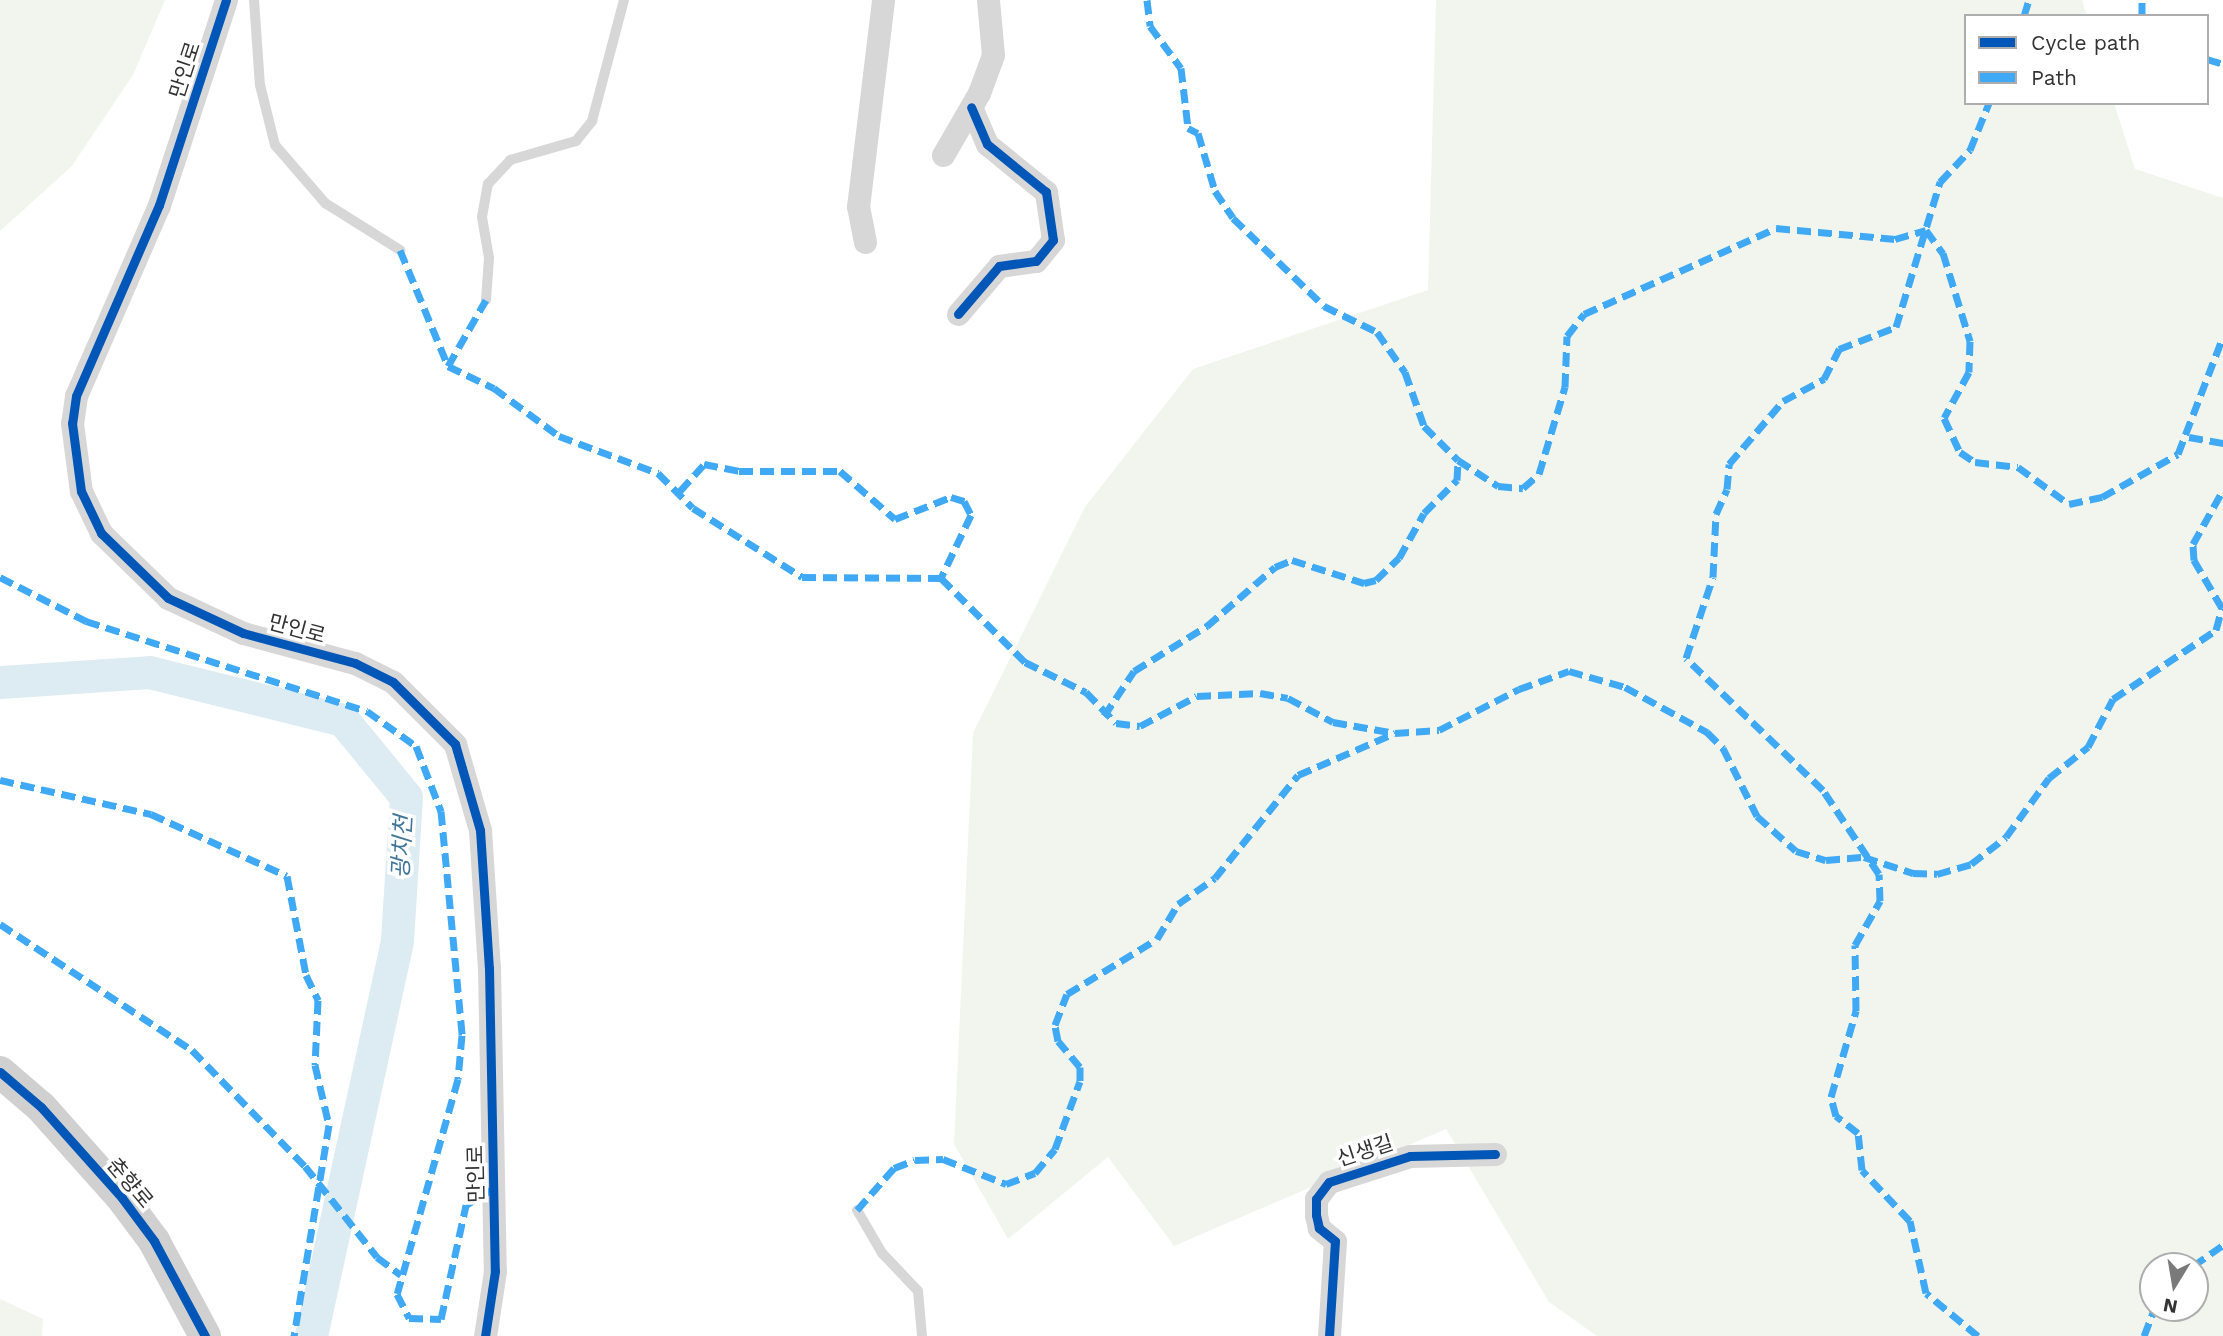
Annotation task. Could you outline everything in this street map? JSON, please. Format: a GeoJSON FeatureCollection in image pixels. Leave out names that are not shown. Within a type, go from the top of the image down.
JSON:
{"type":"FeatureCollection","features":[{"type":"Feature","properties":{"kind":"street","name":"만인로"},"geometry":{"type":"LineString","coordinates":[[226,0],[159,205],[76,396],[72,423],[81,491],[100,533],[169,597],[243,633],[355,663],[393,682],[455,744],[480,830],[489,968],[495,1270],[485,1336]]}},
{"type":"Feature","properties":{"kind":"street"},"geometry":{"type":"LineString","coordinates":[[865,242],[858,207],[883,0]]}},
{"type":"Feature","properties":{"kind":"street"},"geometry":{"type":"LineString","coordinates":[[943,155],[971,107],[993,55],[988,0]]}},
{"type":"Feature","properties":{"kind":"street"},"geometry":{"type":"LineString","coordinates":[[958,314],[999,266],[1036,261],[1052,240],[1046,192],[986,144],[971,107]]}},
{"type":"Feature","properties":{"kind":"street","name":"춘향로"},"geometry":{"type":"LineString","coordinates":[[0,1072],[41,1107],[122,1198],[154,1241],[205,1336]]}},
{"type":"Feature","properties":{"kind":"street","name":"신생길"},"geometry":{"type":"LineString","coordinates":[[1329,1336],[1335,1241],[1319,1228],[1316,1199],[1329,1182],[1410,1156],[1495,1154]]}},
{"type":"Feature","properties":{"kind":"lane"},"geometry":{"type":"LineString","coordinates":[[254,0],[260,85],[275,145],[325,203],[400,250]]}},
{"type":"Feature","properties":{"kind":"lane"},"geometry":{"type":"LineString","coordinates":[[486,300],[489,258],[482,218],[488,184],[510,160],[576,141],[592,121],[624,0]]}},
{"type":"Feature","properties":{"kind":"lane"},"geometry":{"type":"LineString","coordinates":[[857,1210],[882,1253],[918,1291],[922,1336]]}},
{"type":"Feature","properties":{"kind":"shaded area"},"geometry":{"type":"Polygon","coordinates":[[[0,0],[165,0],[133,75],[71,167],[0,231],[0,0]]]}},
{"type":"Feature","properties":{"kind":"shaded area"},"geometry":{"type":"Polygon","coordinates":[[[1436,0],[2082,0],[2086,14],[1964,14],[1964,105],[2115,105],[2135,169],[2223,198],[2223,1336],[1597,1336],[1549,1302],[1446,1129],[1174,1246],[1108,1157],[1008,1239],[954,1144],[973,733],[1085,507],[1193,369],[1428,290],[1436,0]]]}},
{"type":"Feature","properties":{"kind":"shaded area"},"geometry":{"type":"Polygon","coordinates":[[[0,1299],[43,1319],[42,1336],[0,1336],[0,1299]]]}},
{"type":"Feature","properties":{"kind":"waterway","name":"광치천"},"geometry":{"type":"LineString","coordinates":[[0,682],[149,672],[343,720],[406,797],[397,941],[311,1336]]}},
{"type":"Feature","properties":{"kind":"marked path"},"geometry":{"type":"LineString","coordinates":[[1147,0],[1150,26],[1181,68],[1188,128],[1198,133],[1215,191],[1233,218],[1324,306],[1377,332],[1405,372],[1424,426],[1458,460],[1498,486],[1523,488],[1539,474],[1565,387],[1567,336],[1584,314],[1776,228],[1895,239],[1926,230]]}},
{"type":"Feature","properties":{"kind":"marked path"},"geometry":{"type":"LineString","coordinates":[[2025,14],[2029,0]]}},
{"type":"Feature","properties":{"kind":"marked path"},"geometry":{"type":"LineString","coordinates":[[2142,0],[2142,14]]}},
{"type":"Feature","properties":{"kind":"marked path"},"geometry":{"type":"LineString","coordinates":[[2209,60],[2223,64]]}},
{"type":"Feature","properties":{"kind":"marked path"},"geometry":{"type":"LineString","coordinates":[[1978,1336],[1926,1293],[1910,1221],[1862,1170],[1858,1133],[1836,1116],[1831,1097],[1856,1011],[1855,945],[1880,901],[1879,874],[1823,790],[1686,658],[1713,577],[1716,514],[1727,489],[1729,464],[1783,401],[1824,379],[1839,349],[1896,327],[1940,182],[1970,150],[1988,105]]}},
{"type":"Feature","properties":{"kind":"marked path"},"geometry":{"type":"LineString","coordinates":[[1926,230],[1943,253],[1970,341],[1969,372],[1944,418],[1960,452],[1975,462],[2018,467],[2069,504],[2102,497],[2178,454],[2223,337]]}},
{"type":"Feature","properties":{"kind":"marked path"},"geometry":{"type":"LineString","coordinates":[[400,250],[448,366],[494,388],[559,436],[658,473],[693,508],[802,577],[941,578],[1025,662],[1086,692],[1116,723],[1140,726],[1197,696],[1260,693],[1288,698],[1333,722],[1395,733],[1439,730],[1519,689],[1569,671],[1625,687],[1707,732],[1723,748],[1757,816],[1796,851],[1826,860],[1864,857],[1913,873],[1937,874],[1971,864],[2006,837],[2049,778],[2088,747],[2113,699],[2216,630],[2222,608],[2194,560],[2193,544],[2223,490]]}},
{"type":"Feature","properties":{"kind":"marked path"},"geometry":{"type":"LineString","coordinates":[[448,366],[486,300]]}},
{"type":"Feature","properties":{"kind":"marked path"},"geometry":{"type":"LineString","coordinates":[[2189,437],[2223,443]]}},
{"type":"Feature","properties":{"kind":"marked path"},"geometry":{"type":"LineString","coordinates":[[1104,716],[1134,671],[1207,626],[1275,567],[1292,560],[1364,583],[1376,580],[1399,558],[1424,513],[1457,480],[1458,460]]}},
{"type":"Feature","properties":{"kind":"marked path"},"geometry":{"type":"LineString","coordinates":[[680,491],[704,464],[739,471],[840,471],[895,519],[951,497],[964,501],[971,515],[941,578]]}},
{"type":"Feature","properties":{"kind":"marked path"},"geometry":{"type":"LineString","coordinates":[[0,577],[86,621],[367,711],[416,746],[441,811],[462,1035],[458,1079],[397,1294],[409,1318],[441,1319],[466,1205],[494,1188]]}},
{"type":"Feature","properties":{"kind":"marked path"},"geometry":{"type":"LineString","coordinates":[[857,1210],[894,1168],[915,1160],[943,1159],[1006,1184],[1035,1173],[1055,1149],[1080,1081],[1080,1067],[1058,1041],[1055,1025],[1067,994],[1157,939],[1178,904],[1215,878],[1298,775],[1395,733]]}},
{"type":"Feature","properties":{"kind":"marked path"},"geometry":{"type":"LineString","coordinates":[[0,780],[151,814],[287,876],[306,975],[318,1000],[315,1065],[329,1125],[294,1336]]}},
{"type":"Feature","properties":{"kind":"marked path"},"geometry":{"type":"LineString","coordinates":[[0,924],[192,1050],[305,1166],[377,1257],[401,1275]]}},
{"type":"Feature","properties":{"kind":"marked path"},"geometry":{"type":"LineString","coordinates":[[2209,1255],[2223,1245]]}},
{"type":"Feature","properties":{"kind":"marked path"},"geometry":{"type":"LineString","coordinates":[[2144,1336],[2150,1322]]}},
{"type":"Feature","properties":{"kind":"cycle path"},"geometry":{"type":"LineString","coordinates":[[226,0],[159,205],[76,396],[72,423],[81,491],[101,533],[168,598],[243,633],[355,663],[393,682],[455,744],[480,830],[489,968],[495,1271],[485,1336]]}},
{"type":"Feature","properties":{"kind":"cycle path"},"geometry":{"type":"LineString","coordinates":[[958,314],[999,266],[1036,261],[1053,240],[1046,192],[987,144],[971,107]]}},
{"type":"Feature","properties":{"kind":"cycle path"},"geometry":{"type":"LineString","coordinates":[[0,1072],[41,1107],[122,1198],[154,1241],[205,1336]]}},
{"type":"Feature","properties":{"kind":"cycle path"},"geometry":{"type":"LineString","coordinates":[[1329,1336],[1335,1241],[1319,1228],[1316,1215],[1316,1199],[1329,1182],[1410,1156],[1495,1154]]}}]}
